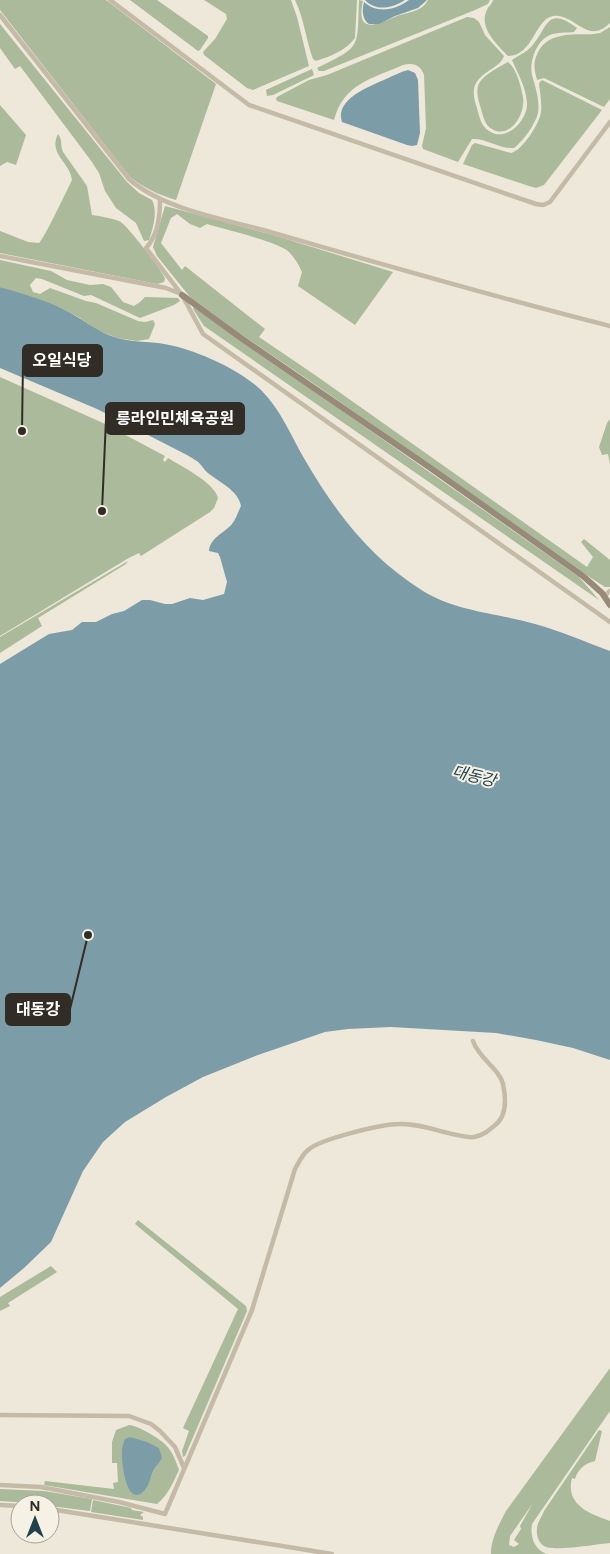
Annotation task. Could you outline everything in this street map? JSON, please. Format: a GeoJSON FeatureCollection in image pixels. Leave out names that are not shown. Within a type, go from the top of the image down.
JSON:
{"type":"FeatureCollection","features":[{"type":"Feature","properties":{"kind":"street"},"geometry":{"type":"LineString","coordinates":[[110,0],[249,105],[536,204],[543,205],[550,202],[610,122]]}},
{"type":"Feature","properties":{"kind":"street"},"geometry":{"type":"LineString","coordinates":[[0,15],[129,179],[141,190],[160,200],[428,278],[610,326]]}},
{"type":"Feature","properties":{"kind":"street"},"geometry":{"type":"LineString","coordinates":[[160,200],[156,232],[146,248],[182,295],[203,334],[610,622]]}},
{"type":"Feature","properties":{"kind":"street"},"geometry":{"type":"LineString","coordinates":[[0,256],[166,288],[182,295],[583,576],[604,596],[610,605]]}},
{"type":"Feature","properties":{"kind":"street"},"geometry":{"type":"LineString","coordinates":[[604,596],[610,591]]}},
{"type":"Feature","properties":{"kind":"street"},"geometry":{"type":"LineString","coordinates":[[0,1486],[41,1487],[119,1502],[165,1514],[252,1310],[295,1169],[303,1155],[309,1148],[325,1142],[389,1124],[415,1126],[469,1138],[480,1136],[490,1130],[500,1122],[504,1112],[505,1102],[502,1082],[495,1069],[476,1049],[473,1041]]}},
{"type":"Feature","properties":{"kind":"street"},"geometry":{"type":"LineString","coordinates":[[0,1415],[129,1416],[150,1424],[160,1431],[175,1447],[184,1468]]}},
{"type":"Feature","properties":{"kind":"street"},"geometry":{"type":"LineString","coordinates":[[60,1511],[332,1554]]}},
{"type":"Feature","properties":{"kind":"green space"},"geometry":{"type":"Polygon","coordinates":[[[0,0],[106,0],[216,84],[176,200],[152,191],[130,177],[0,10],[0,0]]]}},
{"type":"Feature","properties":{"kind":"green space"},"geometry":{"type":"Polygon","coordinates":[[[130,0],[157,0],[208,36],[208,38],[198,51],[130,0]]]}},
{"type":"Feature","properties":{"kind":"green space"},"geometry":{"type":"Polygon","coordinates":[[[204,0],[291,0],[309,66],[253,90],[247,88],[204,55],[203,52],[215,39],[227,19],[226,14],[204,0]]]}},
{"type":"Feature","properties":{"kind":"green space"},"geometry":{"type":"Polygon","coordinates":[[[295,0],[357,0],[355,38],[342,50],[316,61],[313,59],[301,14],[295,0]]]}},
{"type":"Feature","properties":{"kind":"green space"},"geometry":{"type":"Polygon","coordinates":[[[359,0],[363,1],[362,19],[370,25],[414,11],[422,7],[428,0],[490,0],[488,4],[475,10],[324,71],[319,71],[317,68],[350,50],[354,44],[357,37],[359,0]]]}},
{"type":"Feature","properties":{"kind":"green space"},"geometry":{"type":"Polygon","coordinates":[[[493,0],[610,0],[610,23],[602,29],[594,31],[581,27],[561,16],[553,16],[542,24],[523,50],[508,56],[490,35],[485,23],[488,7],[493,0]]]}},
{"type":"Feature","properties":{"kind":"green space"},"geometry":{"type":"Polygon","coordinates":[[[467,17],[474,18],[479,22],[485,35],[504,56],[498,64],[479,78],[474,89],[474,98],[481,121],[486,129],[496,134],[509,132],[515,128],[526,110],[525,92],[512,60],[530,48],[545,26],[553,19],[567,21],[577,28],[574,32],[550,35],[541,41],[538,46],[531,69],[538,98],[538,113],[528,132],[514,148],[472,139],[458,162],[423,149],[426,128],[424,75],[419,67],[413,64],[403,65],[370,79],[352,90],[339,108],[334,120],[277,101],[276,99],[309,80],[327,75],[467,17]]]}},
{"type":"Feature","properties":{"kind":"green space"},"geometry":{"type":"Polygon","coordinates":[[[0,24],[127,182],[139,193],[152,200],[155,215],[149,240],[144,241],[136,223],[116,208],[105,191],[99,173],[92,162],[20,66],[15,69],[0,48],[0,24]]]}},
{"type":"Feature","properties":{"kind":"green space"},"geometry":{"type":"Polygon","coordinates":[[[610,27],[610,99],[604,107],[544,78],[537,80],[535,60],[540,49],[546,43],[560,36],[600,33],[610,27]]]}},
{"type":"Feature","properties":{"kind":"green space"},"geometry":{"type":"Polygon","coordinates":[[[508,62],[518,78],[523,103],[519,117],[511,128],[499,131],[488,126],[479,101],[477,89],[486,75],[508,62]]]}},
{"type":"Feature","properties":{"kind":"green space"},"geometry":{"type":"Polygon","coordinates":[[[312,69],[314,75],[273,95],[267,96],[266,90],[312,69]]]}},
{"type":"Feature","properties":{"kind":"green space"},"geometry":{"type":"Polygon","coordinates":[[[542,80],[602,110],[544,185],[536,188],[463,164],[472,145],[475,143],[511,153],[520,147],[530,136],[540,117],[539,83],[542,80]]]}},
{"type":"Feature","properties":{"kind":"green space"},"geometry":{"type":"Polygon","coordinates":[[[0,105],[26,135],[16,165],[7,162],[0,166],[0,105]]]}},
{"type":"Feature","properties":{"kind":"green space"},"geometry":{"type":"Polygon","coordinates":[[[58,134],[63,152],[87,186],[92,215],[113,219],[122,223],[159,268],[165,279],[164,282],[157,284],[0,253],[0,231],[28,242],[39,243],[61,203],[72,180],[68,168],[56,147],[58,134]]]}},
{"type":"Feature","properties":{"kind":"green space"},"geometry":{"type":"Polygon","coordinates":[[[165,206],[273,235],[393,272],[355,325],[298,286],[302,272],[295,259],[284,248],[275,244],[207,224],[200,228],[190,224],[177,214],[171,218],[161,243],[182,270],[185,266],[265,329],[259,337],[587,567],[593,557],[581,542],[584,539],[610,560],[610,587],[605,587],[591,578],[190,297],[157,256],[153,247],[165,206]]]}},
{"type":"Feature","properties":{"kind":"green space"},"geometry":{"type":"Polygon","coordinates":[[[0,260],[51,271],[67,280],[90,285],[103,284],[111,287],[123,302],[134,306],[145,297],[178,298],[180,301],[140,318],[91,295],[84,296],[42,279],[36,278],[30,285],[33,292],[40,294],[50,288],[96,303],[138,321],[153,320],[155,324],[149,339],[137,341],[117,338],[95,329],[61,308],[0,287],[0,260]]]}},
{"type":"Feature","properties":{"kind":"green space"},"geometry":{"type":"Polygon","coordinates":[[[194,307],[579,577],[599,600],[204,326],[193,309],[194,307]]]}},
{"type":"Feature","properties":{"kind":"green space"},"geometry":{"type":"Polygon","coordinates":[[[0,377],[103,423],[165,456],[163,460],[165,462],[168,458],[189,470],[211,487],[216,492],[218,498],[210,512],[141,556],[139,553],[127,559],[0,636],[0,377]]]}},
{"type":"Feature","properties":{"kind":"green space"},"geometry":{"type":"Polygon","coordinates":[[[610,419],[610,464],[608,454],[602,455],[599,447],[610,419]]]}},
{"type":"Feature","properties":{"kind":"green space"},"geometry":{"type":"Polygon","coordinates":[[[128,561],[38,618],[42,626],[0,653],[0,637],[128,561]]]}},
{"type":"Feature","properties":{"kind":"green space"},"geometry":{"type":"Polygon","coordinates":[[[138,1220],[246,1306],[247,1311],[183,1457],[182,1451],[189,1431],[183,1428],[238,1309],[135,1224],[138,1220]]]}},
{"type":"Feature","properties":{"kind":"green space"},"geometry":{"type":"Polygon","coordinates":[[[51,1266],[57,1272],[8,1303],[10,1306],[0,1311],[0,1297],[51,1266]]]}},
{"type":"Feature","properties":{"kind":"green space"},"geometry":{"type":"Polygon","coordinates":[[[610,1368],[610,1411],[532,1524],[534,1542],[538,1549],[546,1554],[491,1554],[494,1537],[506,1511],[610,1368]],[[533,1503],[510,1536],[509,1545],[514,1547],[519,1544],[514,1540],[521,1529],[520,1526],[533,1503]]]}},
{"type":"Feature","properties":{"kind":"green space"},"geometry":{"type":"Polygon","coordinates":[[[129,1425],[147,1432],[168,1447],[174,1457],[179,1470],[167,1493],[157,1504],[44,1485],[45,1481],[114,1489],[113,1483],[118,1482],[117,1463],[112,1463],[112,1442],[116,1430],[129,1425]],[[130,1437],[145,1490],[162,1458],[130,1437]]]}},
{"type":"Feature","properties":{"kind":"green space"},"geometry":{"type":"Polygon","coordinates":[[[599,1430],[602,1431],[595,1461],[588,1463],[580,1469],[575,1479],[572,1478],[571,1487],[572,1495],[581,1507],[610,1521],[610,1543],[565,1548],[549,1548],[544,1546],[537,1536],[537,1529],[544,1511],[599,1430]]]}},
{"type":"Feature","properties":{"kind":"green space"},"geometry":{"type":"Polygon","coordinates":[[[0,1489],[44,1491],[92,1499],[90,1511],[60,1507],[60,1494],[10,1494],[10,1502],[0,1501],[0,1489]]]}},
{"type":"Feature","properties":{"kind":"green space"},"geometry":{"type":"Polygon","coordinates":[[[93,1500],[144,1512],[140,1515],[143,1517],[143,1520],[91,1512],[93,1500]]]}},
{"type":"Feature","properties":{"kind":"water"},"geometry":{"type":"Polygon","coordinates":[[[365,0],[405,0],[385,8],[369,4],[365,0]]]}},
{"type":"Feature","properties":{"kind":"water"},"geometry":{"type":"Polygon","coordinates":[[[409,0],[427,0],[418,8],[379,24],[369,24],[364,17],[364,2],[375,8],[386,9],[398,6],[409,0]]]}},
{"type":"Feature","properties":{"kind":"water"},"geometry":{"type":"Polygon","coordinates":[[[408,70],[415,73],[418,80],[420,133],[417,145],[407,145],[342,122],[341,114],[348,100],[372,85],[408,70]]]}},
{"type":"Feature","properties":{"kind":"water"},"geometry":{"type":"Polygon","coordinates":[[[0,287],[54,305],[117,338],[174,346],[196,353],[232,369],[261,390],[268,398],[280,415],[305,460],[342,516],[371,549],[404,578],[436,598],[464,608],[545,627],[610,651],[610,1060],[573,1048],[496,1033],[391,1027],[325,1032],[258,1055],[203,1077],[125,1122],[103,1142],[83,1171],[51,1242],[0,1288],[0,664],[49,634],[72,630],[82,622],[96,622],[112,614],[124,611],[142,600],[172,604],[190,598],[203,600],[224,594],[227,582],[220,557],[218,553],[209,551],[215,539],[233,522],[241,506],[236,495],[228,487],[187,455],[97,409],[0,368],[0,287]]]}},
{"type":"Feature","properties":{"kind":"water"},"geometry":{"type":"Polygon","coordinates":[[[130,1437],[159,1448],[162,1458],[154,1470],[147,1488],[139,1495],[133,1494],[129,1489],[122,1463],[122,1449],[125,1439],[130,1437]]]}},
{"type":"Feature","properties":{"kind":"place","name":"오일식당"},"geometry":{"type":"Point","coordinates":[22,431]}},
{"type":"Feature","properties":{"kind":"place","name":"릉라인민체육공원"},"geometry":{"type":"Point","coordinates":[102,511]}},
{"type":"Feature","properties":{"kind":"place","name":"대동강"},"geometry":{"type":"Point","coordinates":[88,935]}}]}
